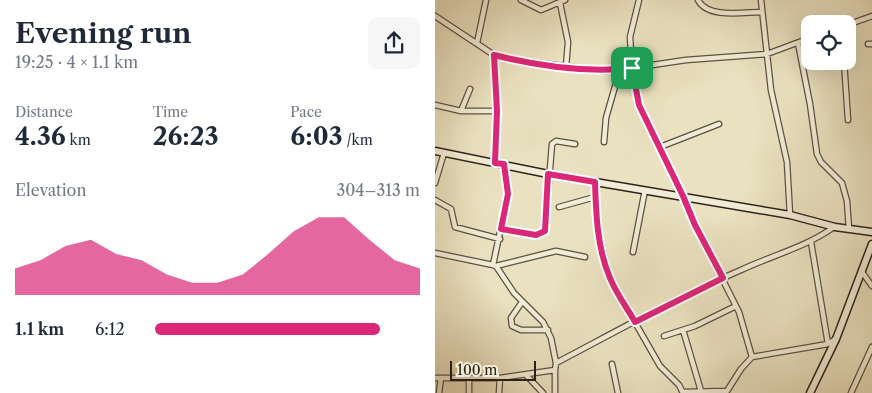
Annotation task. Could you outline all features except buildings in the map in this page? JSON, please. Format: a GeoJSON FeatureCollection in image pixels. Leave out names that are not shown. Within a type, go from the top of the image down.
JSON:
{"type":"FeatureCollection","features":[{"type":"Feature","properties":{"kind":"street"},"geometry":{"type":"LineString","coordinates":[[477,43],[486,0]]}},
{"type":"Feature","properties":{"kind":"street"},"geometry":{"type":"LineString","coordinates":[[521,0],[541,10],[565,0]]}},
{"type":"Feature","properties":{"kind":"street"},"geometry":{"type":"LineString","coordinates":[[639,0],[630,38],[632,68],[639,105],[695,225],[736,306],[752,357]]}},
{"type":"Feature","properties":{"kind":"street"},"geometry":{"type":"LineString","coordinates":[[698,0],[703,7],[715,12],[762,12]]}},
{"type":"Feature","properties":{"kind":"street"},"geometry":{"type":"LineString","coordinates":[[761,0],[771,90],[787,162],[790,215]]}},
{"type":"Feature","properties":{"kind":"street"},"geometry":{"type":"LineString","coordinates":[[559,3],[568,42],[566,67]]}},
{"type":"Feature","properties":{"kind":"street"},"geometry":{"type":"LineString","coordinates":[[435,16],[494,55],[566,67],[605,71],[686,60],[767,54],[801,42]]}},
{"type":"Feature","properties":{"kind":"street"},"geometry":{"type":"LineString","coordinates":[[856,21],[872,16]]}},
{"type":"Feature","properties":{"kind":"street"},"geometry":{"type":"LineString","coordinates":[[798,43],[812,112],[817,154],[821,162],[842,183],[847,201],[849,229]]}},
{"type":"Feature","properties":{"kind":"street"},"geometry":{"type":"LineString","coordinates":[[494,55],[497,111],[495,163]]}},
{"type":"Feature","properties":{"kind":"street"},"geometry":{"type":"LineString","coordinates":[[604,142],[606,118],[620,69]]}},
{"type":"Feature","properties":{"kind":"street"},"geometry":{"type":"LineString","coordinates":[[845,70],[848,120]]}},
{"type":"Feature","properties":{"kind":"street"},"geometry":{"type":"LineString","coordinates":[[461,111],[470,89]]}},
{"type":"Feature","properties":{"kind":"street"},"geometry":{"type":"LineString","coordinates":[[435,105],[461,111],[497,111]]}},
{"type":"Feature","properties":{"kind":"street"},"geometry":{"type":"LineString","coordinates":[[660,147],[719,124]]}},
{"type":"Feature","properties":{"kind":"street"},"geometry":{"type":"LineString","coordinates":[[501,229],[536,235],[545,231],[548,174],[554,142],[575,144]]}},
{"type":"Feature","properties":{"kind":"street"},"geometry":{"type":"LineString","coordinates":[[435,151],[548,174],[790,215],[835,227],[872,232]]}},
{"type":"Feature","properties":{"kind":"street"},"geometry":{"type":"LineString","coordinates":[[435,184],[444,153]]}},
{"type":"Feature","properties":{"kind":"street"},"geometry":{"type":"LineString","coordinates":[[504,164],[508,194],[495,266],[522,302],[534,312],[548,330],[556,363],[555,393]]}},
{"type":"Feature","properties":{"kind":"street"},"geometry":{"type":"LineString","coordinates":[[595,182],[600,238],[609,277],[660,366],[684,393],[701,391],[726,392],[741,368],[752,357],[828,344],[836,339]]}},
{"type":"Feature","properties":{"kind":"street"},"geometry":{"type":"LineString","coordinates":[[633,252],[645,190]]}},
{"type":"Feature","properties":{"kind":"street"},"geometry":{"type":"LineString","coordinates":[[559,207],[595,197]]}},
{"type":"Feature","properties":{"kind":"street"},"geometry":{"type":"LineString","coordinates":[[435,200],[451,209],[455,227],[500,238]]}},
{"type":"Feature","properties":{"kind":"street"},"geometry":{"type":"LineString","coordinates":[[556,363],[723,278],[811,242],[835,227]]}},
{"type":"Feature","properties":{"kind":"street"},"geometry":{"type":"LineString","coordinates":[[811,242],[828,344]]}},
{"type":"Feature","properties":{"kind":"street"},"geometry":{"type":"LineString","coordinates":[[810,393],[836,339],[872,244]]}},
{"type":"Feature","properties":{"kind":"street"},"geometry":{"type":"LineString","coordinates":[[435,253],[495,266],[556,251],[585,257]]}},
{"type":"Feature","properties":{"kind":"street"},"geometry":{"type":"LineString","coordinates":[[862,272],[872,286]]}},
{"type":"Feature","properties":{"kind":"street"},"geometry":{"type":"LineString","coordinates":[[522,302],[511,318],[512,326],[521,330],[548,330]]}},
{"type":"Feature","properties":{"kind":"street"},"geometry":{"type":"LineString","coordinates":[[664,336],[683,330],[736,306]]}},
{"type":"Feature","properties":{"kind":"street"},"geometry":{"type":"LineString","coordinates":[[683,330],[701,391]]}},
{"type":"Feature","properties":{"kind":"street"},"geometry":{"type":"LineString","coordinates":[[851,393],[872,350]]}},
{"type":"Feature","properties":{"kind":"street"},"geometry":{"type":"LineString","coordinates":[[612,364],[618,393]]}},
{"type":"Feature","properties":{"kind":"street"},"geometry":{"type":"LineString","coordinates":[[435,378],[500,378],[525,376],[555,370]]}},
{"type":"Feature","properties":{"kind":"street"},"geometry":{"type":"LineString","coordinates":[[525,376],[543,393]]}},
{"type":"Feature","properties":{"kind":"street"},"geometry":{"type":"LineString","coordinates":[[439,393],[441,378]]}},
{"type":"Feature","properties":{"kind":"street"},"geometry":{"type":"LineString","coordinates":[[469,378],[469,393]]}},
{"type":"Feature","properties":{"kind":"street"},"geometry":{"type":"LineString","coordinates":[[499,393],[500,378]]}},
{"type":"Feature","properties":{"kind":"route"},"geometry":{"type":"LineString","coordinates":[[494,55],[553,66],[605,71],[632,68],[639,105],[695,225],[723,278],[655,310],[635,322],[609,277],[595,207],[595,182],[548,174],[545,231],[536,235],[501,229],[508,194],[504,164],[495,163],[497,111],[494,55]]}}]}
